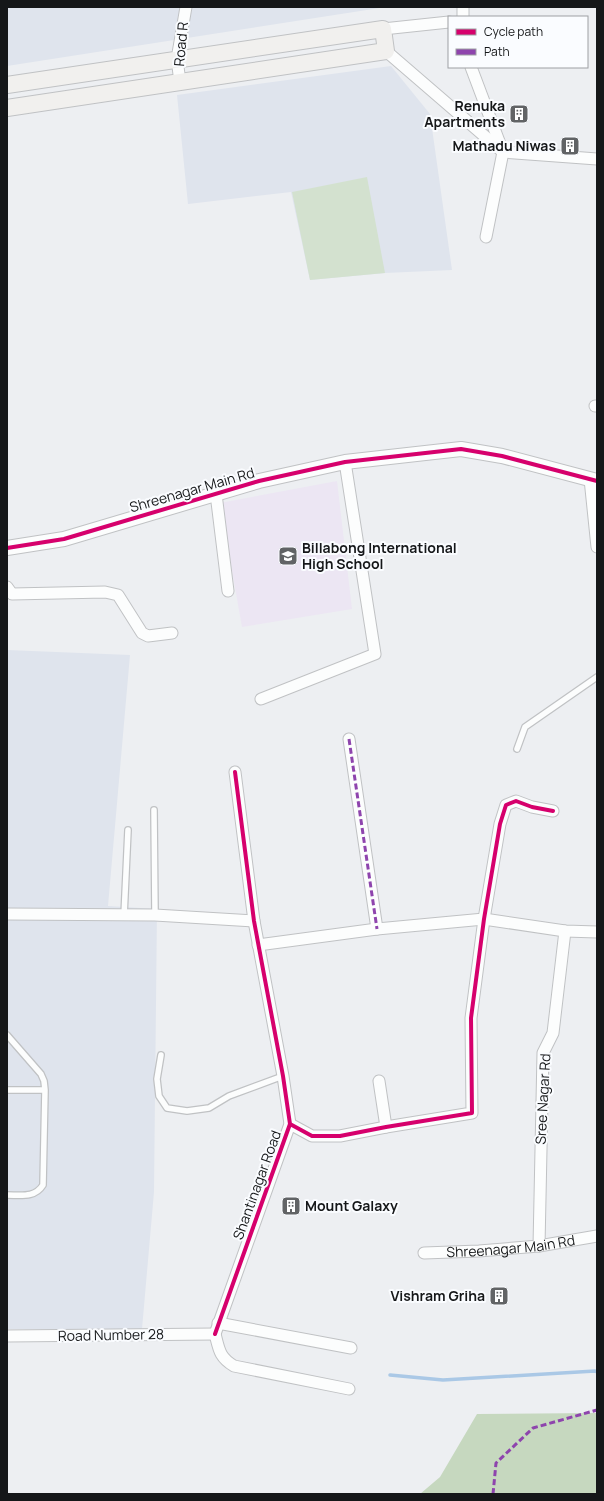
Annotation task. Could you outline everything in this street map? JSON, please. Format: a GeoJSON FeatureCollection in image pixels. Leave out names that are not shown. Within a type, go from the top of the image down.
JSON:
{"type":"FeatureCollection","features":[{"type":"Feature","properties":{"kind":"main road"},"geometry":{"type":"LineString","coordinates":[[7,85],[383,29],[386,51],[7,108]]}},
{"type":"Feature","properties":{"kind":"street","name":"Road R"},"geometry":{"type":"LineString","coordinates":[[180,82],[177,59],[186,7]]}},
{"type":"Feature","properties":{"kind":"street"},"geometry":{"type":"LineString","coordinates":[[383,29],[448,22]]}},
{"type":"Feature","properties":{"kind":"street"},"geometry":{"type":"LineString","coordinates":[[386,51],[503,152],[597,159]]}},
{"type":"Feature","properties":{"kind":"street"},"geometry":{"type":"LineString","coordinates":[[471,68],[503,152],[486,237]]}},
{"type":"Feature","properties":{"kind":"street","name":"Shreenagar Main Rd"},"geometry":{"type":"LineString","coordinates":[[7,548],[64,539],[259,481],[345,462],[461,449],[502,456],[594,480]]}},
{"type":"Feature","properties":{"kind":"street"},"geometry":{"type":"LineString","coordinates":[[261,699],[375,654],[345,462]]}},
{"type":"Feature","properties":{"kind":"street"},"geometry":{"type":"LineString","coordinates":[[594,480],[597,546]]}},
{"type":"Feature","properties":{"kind":"street"},"geometry":{"type":"LineString","coordinates":[[216,494],[228,591]]}},
{"type":"Feature","properties":{"kind":"street"},"geometry":{"type":"LineString","coordinates":[[7,587],[12,594],[105,592],[118,595],[142,633],[148,636],[172,633]]}},
{"type":"Feature","properties":{"kind":"street"},"geometry":{"type":"LineString","coordinates":[[349,739],[377,929]]}},
{"type":"Feature","properties":{"kind":"street","name":"Shantinagar Road"},"geometry":{"type":"LineString","coordinates":[[217,1329],[290,1124],[283,1076],[254,921],[235,772]]}},
{"type":"Feature","properties":{"kind":"street"},"geometry":{"type":"LineString","coordinates":[[290,1124],[312,1136],[340,1136],[472,1113],[471,1018],[484,919],[500,824],[506,805],[516,801],[532,807],[553,811]]}},
{"type":"Feature","properties":{"kind":"street"},"geometry":{"type":"LineString","coordinates":[[7,914],[124,916],[155,915],[254,921]]}},
{"type":"Feature","properties":{"kind":"street"},"geometry":{"type":"LineString","coordinates":[[258,945],[377,929],[484,919],[565,931],[597,932]]}},
{"type":"Feature","properties":{"kind":"street","name":"Sree Nagar Rd"},"geometry":{"type":"LineString","coordinates":[[539,1246],[543,1053],[553,1033],[565,931]]}},
{"type":"Feature","properties":{"kind":"street"},"geometry":{"type":"LineString","coordinates":[[379,1080],[386,1127]]}},
{"type":"Feature","properties":{"kind":"street","name":"Shreenagar Main Rd"},"geometry":{"type":"LineString","coordinates":[[424,1253],[479,1251],[539,1246],[597,1236]]}},
{"type":"Feature","properties":{"kind":"street"},"geometry":{"type":"LineString","coordinates":[[217,1329],[220,1352],[224,1360],[234,1366],[349,1389]]}},
{"type":"Feature","properties":{"kind":"street","name":"Road Number 28"},"geometry":{"type":"LineString","coordinates":[[7,1336],[217,1329],[351,1348]]}},
{"type":"Feature","properties":{"kind":"lane"},"geometry":{"type":"LineString","coordinates":[[517,749],[525,727],[597,677]]}},
{"type":"Feature","properties":{"kind":"lane"},"geometry":{"type":"LineString","coordinates":[[154,810],[155,915]]}},
{"type":"Feature","properties":{"kind":"lane"},"geometry":{"type":"LineString","coordinates":[[124,916],[128,830]]}},
{"type":"Feature","properties":{"kind":"lane"},"geometry":{"type":"LineString","coordinates":[[7,1035],[41,1074],[44,1081],[45,1090],[43,1186],[40,1191],[34,1194],[7,1195]]}},
{"type":"Feature","properties":{"kind":"lane"},"geometry":{"type":"LineString","coordinates":[[161,1056],[157,1079],[158,1096],[167,1108],[187,1111],[209,1108],[230,1096],[283,1076]]}},
{"type":"Feature","properties":{"kind":"lane"},"geometry":{"type":"LineString","coordinates":[[7,1090],[45,1090]]}},
{"type":"Feature","properties":{"kind":"shaded area"},"geometry":{"type":"Polygon","coordinates":[[[7,7],[386,7],[7,66],[7,7]]]}},
{"type":"Feature","properties":{"kind":"shaded area"},"geometry":{"type":"Polygon","coordinates":[[[391,66],[430,114],[452,270],[385,273],[310,280],[291,192],[188,204],[177,95],[391,66]]]}},
{"type":"Feature","properties":{"kind":"shaded area","name":"Billabong International High School"},"geometry":{"type":"Polygon","coordinates":[[[337,481],[352,609],[242,627],[220,503],[337,481]]]}},
{"type":"Feature","properties":{"kind":"shaded area"},"geometry":{"type":"Polygon","coordinates":[[[7,650],[130,655],[108,906],[157,909],[154,1192],[142,1329],[7,1329],[7,650]]]}},
{"type":"Feature","properties":{"kind":"green space"},"geometry":{"type":"Polygon","coordinates":[[[367,177],[385,273],[310,280],[292,192],[367,177]]]}},
{"type":"Feature","properties":{"kind":"green space"},"geometry":{"type":"Polygon","coordinates":[[[597,1413],[597,1494],[420,1494],[440,1477],[477,1414],[597,1413]]]}},
{"type":"Feature","properties":{"kind":"waterway"},"geometry":{"type":"LineString","coordinates":[[390,1375],[443,1380],[597,1372]]}},
{"type":"Feature","properties":{"kind":"marked path"},"geometry":{"type":"LineString","coordinates":[[349,739],[377,929]]}},
{"type":"Feature","properties":{"kind":"marked path"},"geometry":{"type":"LineString","coordinates":[[493,1494],[496,1463],[533,1428],[597,1410]]}},
{"type":"Feature","properties":{"kind":"cycle path"},"geometry":{"type":"LineString","coordinates":[[7,548],[64,539],[259,481],[345,462],[461,449],[502,456],[597,481]]}},
{"type":"Feature","properties":{"kind":"cycle path"},"geometry":{"type":"LineString","coordinates":[[215,1334],[290,1124],[283,1076],[254,921],[235,772]]}},
{"type":"Feature","properties":{"kind":"cycle path"},"geometry":{"type":"LineString","coordinates":[[290,1124],[312,1136],[340,1136],[472,1113],[471,1018],[484,919],[500,824],[506,805],[516,801],[532,807],[553,811]]}},
{"type":"Feature","properties":{"kind":"place","name":"Renuka Apartments"},"geometry":{"type":"Point","coordinates":[519,114]}},
{"type":"Feature","properties":{"kind":"place","name":"Mathadu Niwas"},"geometry":{"type":"Point","coordinates":[570,146]}},
{"type":"Feature","properties":{"kind":"place","name":"Billabong International High School"},"geometry":{"type":"Point","coordinates":[288,556]}},
{"type":"Feature","properties":{"kind":"place","name":"Mount Galaxy"},"geometry":{"type":"Point","coordinates":[291,1206]}},
{"type":"Feature","properties":{"kind":"place","name":"Vishram Griha"},"geometry":{"type":"Point","coordinates":[499,1296]}}]}
